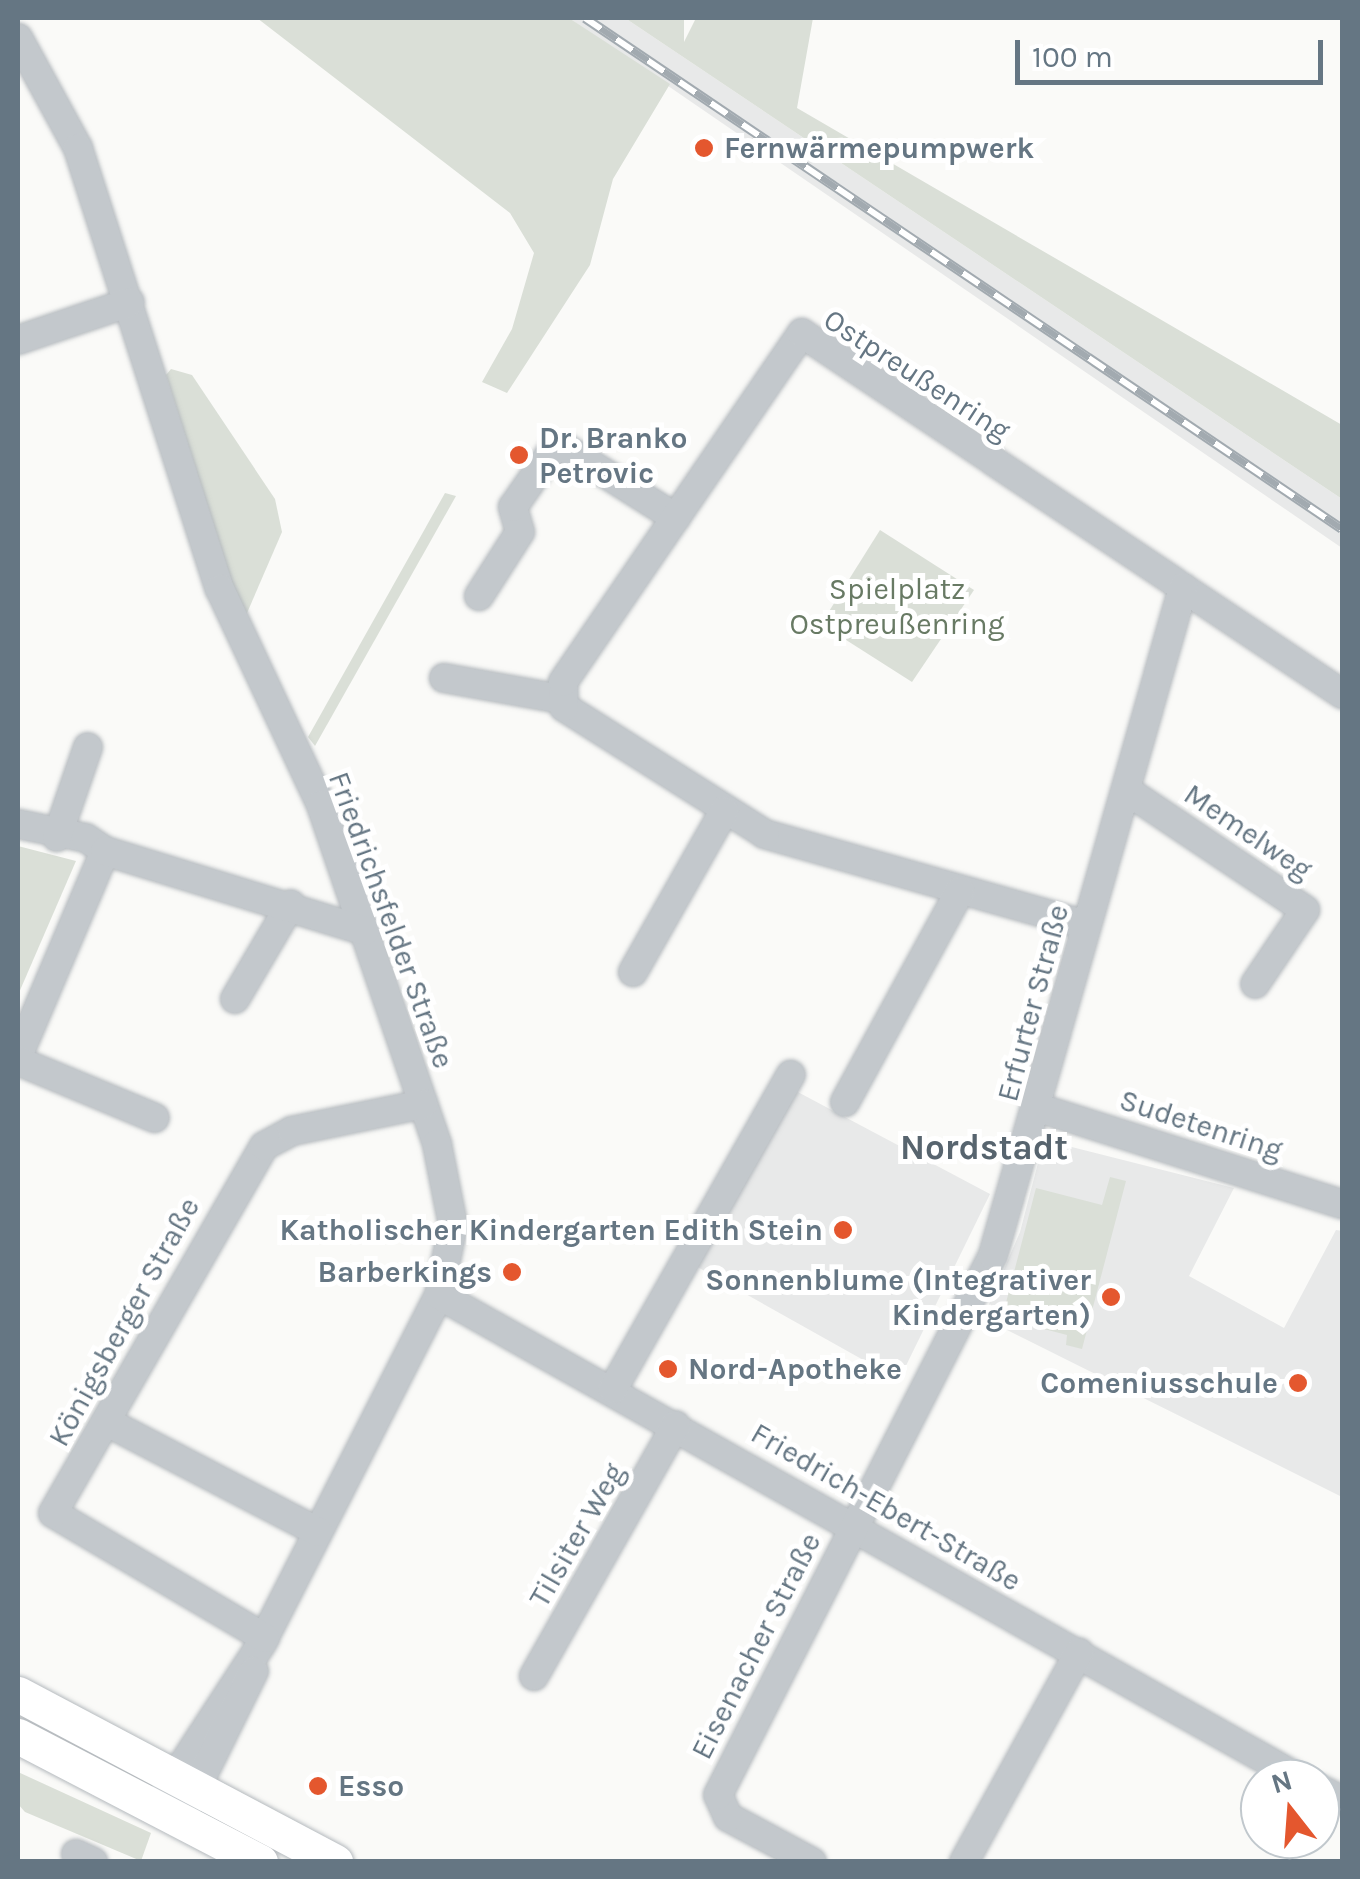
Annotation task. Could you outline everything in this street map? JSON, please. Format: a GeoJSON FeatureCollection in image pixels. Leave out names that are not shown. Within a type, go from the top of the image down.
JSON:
{"type":"FeatureCollection","features":[{"type":"Feature","properties":{"kind":"main road"},"geometry":{"type":"LineString","coordinates":[[18,1694],[334,1862]]}},
{"type":"Feature","properties":{"kind":"main road"},"geometry":{"type":"LineString","coordinates":[[18,1736],[260,1862]]}},
{"type":"Feature","properties":{"kind":"street","name":"Friedrichsfelder Straße"},"geometry":{"type":"LineString","coordinates":[[18,38],[78,148],[220,589],[321,804],[423,1104],[454,1225],[439,1295],[262,1644],[168,1816]]}},
{"type":"Feature","properties":{"kind":"street"},"geometry":{"type":"LineString","coordinates":[[18,340],[130,302]]}},
{"type":"Feature","properties":{"kind":"street","name":"Ostpreußenring"},"geometry":{"type":"LineString","coordinates":[[561,699],[563,682],[802,332],[1183,588]]}},
{"type":"Feature","properties":{"kind":"street"},"geometry":{"type":"LineString","coordinates":[[479,596],[520,532],[513,507],[554,448],[566,448],[676,518]]}},
{"type":"Feature","properties":{"kind":"street"},"geometry":{"type":"LineString","coordinates":[[1183,588],[1342,694]]}},
{"type":"Feature","properties":{"kind":"street","name":"Erfurter Straße"},"geometry":{"type":"LineString","coordinates":[[854,1526],[993,1256],[1039,1108],[1086,925],[1129,792],[1183,588]]}},
{"type":"Feature","properties":{"kind":"street"},"geometry":{"type":"LineString","coordinates":[[444,678],[561,699],[564,707],[724,811],[778,838],[1086,925]]}},
{"type":"Feature","properties":{"kind":"street"},"geometry":{"type":"LineString","coordinates":[[57,837],[88,747]]}},
{"type":"Feature","properties":{"kind":"street","name":"Memelweg"},"geometry":{"type":"LineString","coordinates":[[1129,792],[1305,910],[1255,984]]}},
{"type":"Feature","properties":{"kind":"street"},"geometry":{"type":"LineString","coordinates":[[632,972],[724,811]]}},
{"type":"Feature","properties":{"kind":"street"},"geometry":{"type":"LineString","coordinates":[[18,824],[57,837],[86,838],[105,851],[291,904],[365,931]]}},
{"type":"Feature","properties":{"kind":"street"},"geometry":{"type":"LineString","coordinates":[[105,851],[18,1059],[154,1118]]}},
{"type":"Feature","properties":{"kind":"street"},"geometry":{"type":"LineString","coordinates":[[846,1102],[960,890]]}},
{"type":"Feature","properties":{"kind":"street"},"geometry":{"type":"LineString","coordinates":[[234,999],[291,904]]}},
{"type":"Feature","properties":{"kind":"street"},"geometry":{"type":"LineString","coordinates":[[612,1389],[791,1075]]}},
{"type":"Feature","properties":{"kind":"street","name":"Königsberger Straße"},"geometry":{"type":"LineString","coordinates":[[262,1644],[53,1513],[264,1146],[292,1132],[423,1104]]}},
{"type":"Feature","properties":{"kind":"street","name":"Sudetenring"},"geometry":{"type":"LineString","coordinates":[[1039,1108],[1342,1204]]}},
{"type":"Feature","properties":{"kind":"street","name":"Friedrich-Ebert-Straße"},"geometry":{"type":"LineString","coordinates":[[439,1295],[1265,1759]]}},
{"type":"Feature","properties":{"kind":"street"},"geometry":{"type":"LineString","coordinates":[[107,1422],[318,1532]]}},
{"type":"Feature","properties":{"kind":"street","name":"Tilsiter Weg"},"geometry":{"type":"LineString","coordinates":[[534,1676],[676,1425]]}},
{"type":"Feature","properties":{"kind":"street","name":"Eisenacher Straße"},"geometry":{"type":"LineString","coordinates":[[812,1862],[728,1817],[718,1795],[854,1526]]}},
{"type":"Feature","properties":{"kind":"street","name":"Friedrichsfelder Straße"},"geometry":{"type":"LineString","coordinates":[[185,1781],[231,1727],[262,1644]]}},
{"type":"Feature","properties":{"kind":"street"},"geometry":{"type":"LineString","coordinates":[[964,1862],[1080,1653]]}},
{"type":"Feature","properties":{"kind":"street","name":"Friedrichsfelder Straße"},"geometry":{"type":"LineString","coordinates":[[231,1727],[236,1770]]}},
{"type":"Feature","properties":{"kind":"shaded area"},"geometry":{"type":"Polygon","coordinates":[[[569,18],[625,18],[1342,499],[1342,548],[569,18]]]}},
{"type":"Feature","properties":{"kind":"shaded area","name":"Katholischer Kindergarten Edith Stein"},"geometry":{"type":"Polygon","coordinates":[[[794,1090],[990,1194],[899,1380],[694,1265],[794,1090]]]}},
{"type":"Feature","properties":{"kind":"shaded area","name":"Sonnenblume (Integrativer Kindergarten)"},"geometry":{"type":"Polygon","coordinates":[[[1044,1140],[1234,1188],[1189,1276],[1284,1328],[1336,1230],[1342,1231],[1342,1497],[983,1318],[1020,1232],[1044,1140]]]}},
{"type":"Feature","properties":{"kind":"green space"},"geometry":{"type":"Polygon","coordinates":[[[257,18],[569,18],[670,84],[613,179],[590,265],[507,393],[482,382],[512,329],[534,253],[510,213],[257,18]]]}},
{"type":"Feature","properties":{"kind":"green space"},"geometry":{"type":"Polygon","coordinates":[[[625,18],[684,18],[684,42],[696,18],[813,18],[797,108],[1342,425],[1342,499],[625,18]]]}},
{"type":"Feature","properties":{"kind":"green space"},"geometry":{"type":"Polygon","coordinates":[[[171,369],[192,375],[275,499],[282,532],[244,620],[166,375],[171,369]]]}},
{"type":"Feature","properties":{"kind":"green space"},"geometry":{"type":"Polygon","coordinates":[[[445,493],[456,496],[315,746],[308,737],[445,493]]]}},
{"type":"Feature","properties":{"kind":"green space","name":"Spielplatz Ostpreußenring"},"geometry":{"type":"Polygon","coordinates":[[[880,530],[974,590],[912,682],[821,624],[880,530]]]}},
{"type":"Feature","properties":{"kind":"green space"},"geometry":{"type":"Polygon","coordinates":[[[18,846],[76,861],[18,995],[18,846]]]}},
{"type":"Feature","properties":{"kind":"green space"},"geometry":{"type":"Polygon","coordinates":[[[1110,1177],[1126,1181],[1082,1349],[1066,1345],[1067,1335],[1002,1318],[1036,1188],[1102,1205],[1110,1177]]]}},
{"type":"Feature","properties":{"kind":"green space"},"geometry":{"type":"Polygon","coordinates":[[[18,1772],[151,1833],[141,1861],[25,1812],[18,1804],[18,1772]]]}},
{"type":"Feature","properties":{"kind":"railway"},"geometry":{"type":"LineString","coordinates":[[585,18],[1342,529]]}},
{"type":"Feature","properties":{"kind":"place","name":"Fernwärmepumpwerk"},"geometry":{"type":"Point","coordinates":[704,148]}},
{"type":"Feature","properties":{"kind":"place","name":"Dr. Branko Petrovic"},"geometry":{"type":"Point","coordinates":[519,455]}},
{"type":"Feature","properties":{"kind":"place","name":"Katholischer Kindergarten Edith Stein"},"geometry":{"type":"Point","coordinates":[843,1230]}},
{"type":"Feature","properties":{"kind":"place","name":"Barberkings"},"geometry":{"type":"Point","coordinates":[512,1272]}},
{"type":"Feature","properties":{"kind":"place","name":"Sonnenblume (Integrativer Kindergarten)"},"geometry":{"type":"Point","coordinates":[1111,1297]}},
{"type":"Feature","properties":{"kind":"place","name":"Nord-Apotheke"},"geometry":{"type":"Point","coordinates":[668,1369]}},
{"type":"Feature","properties":{"kind":"place","name":"Comeniusschule"},"geometry":{"type":"Point","coordinates":[1298,1383]}},
{"type":"Feature","properties":{"kind":"place","name":"Esso"},"geometry":{"type":"Point","coordinates":[318,1786]}},
{"type":"Feature","properties":{"kind":"district","name":"Nordstadt"},"geometry":{"type":"Point","coordinates":[984,1148]}}]}
